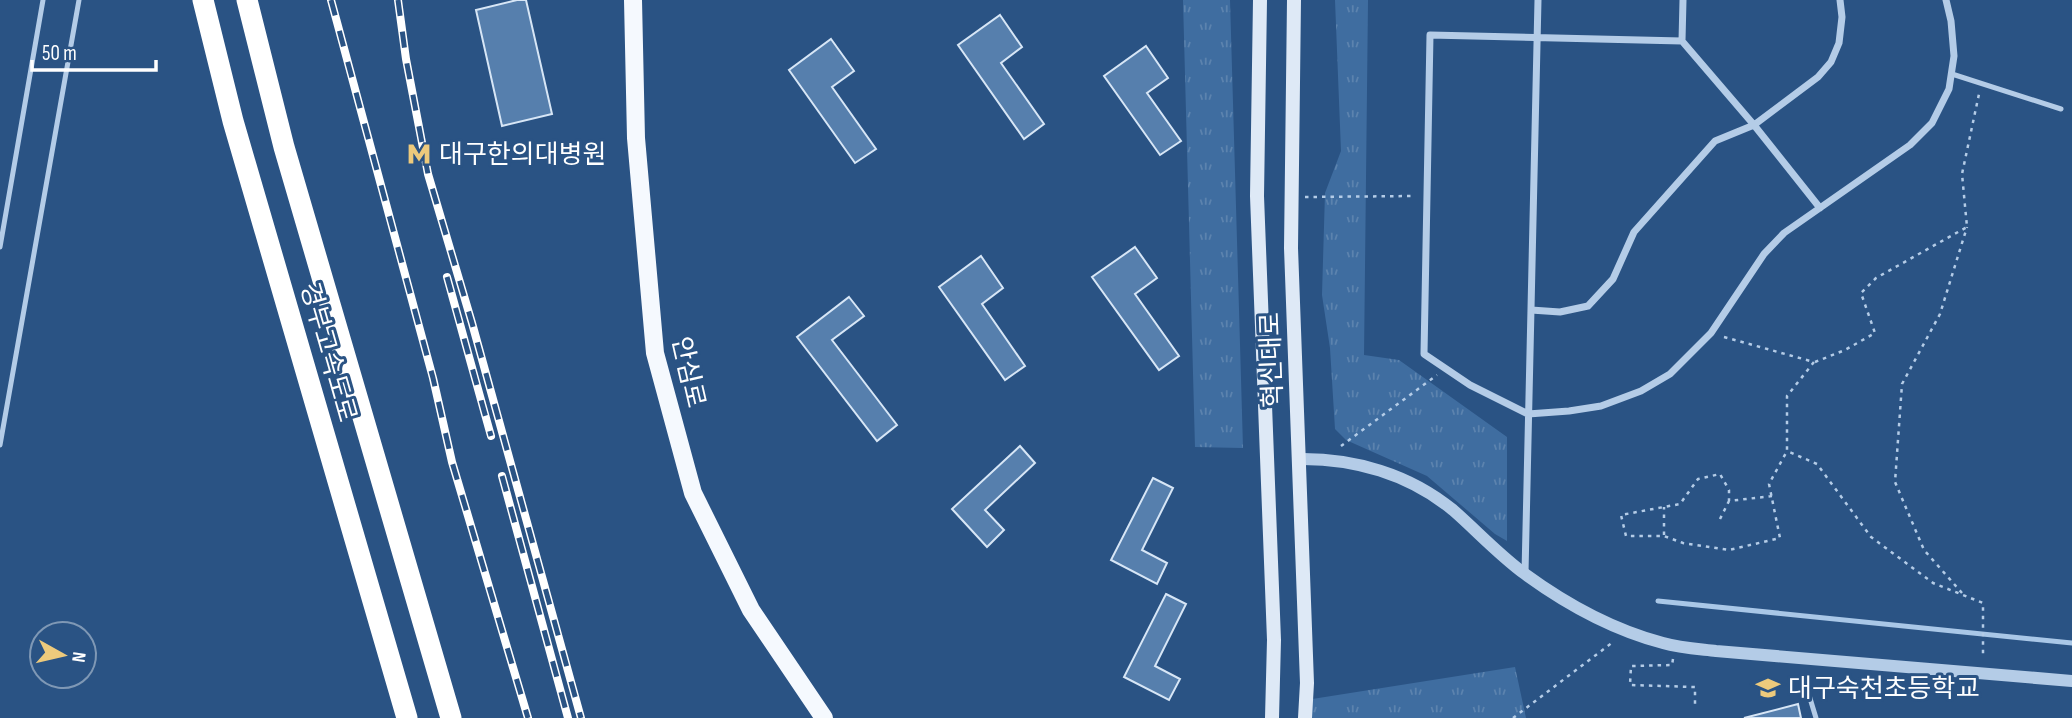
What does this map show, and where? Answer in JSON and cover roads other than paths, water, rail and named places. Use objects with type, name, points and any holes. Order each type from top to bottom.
[{"type":"highway","name":"경부고속도로","points":[[203,0],[233,121],[407,718]]},
{"type":"highway","name":"경부고속도로","points":[[247,0],[284,147],[451,718]]},
{"type":"main road","name":"안심로","points":[[633,0],[636,138],[655,353],[693,493],[751,610],[824,718]]},
{"type":"main road","points":[[1260,0],[1257,196],[1274,639],[1272,718]]},
{"type":"main road","name":"혁신대로","points":[[1294,0],[1291,248],[1307,683],[1305,718]]},
{"type":"street","points":[[1525,574],[1538,0]]},
{"type":"street","points":[[1683,0],[1682,41],[1820,208]]},
{"type":"street","points":[[1531,310],[1560,312],[1588,306],[1613,279],[1633,232],[1716,141],[1754,125],[1818,77],[1831,62],[1839,43],[1842,18],[1840,0]]},
{"type":"street","points":[[1682,41],[1430,35],[1424,355],[1469,385],[1528,414],[1601,406],[1641,391],[1670,374],[1711,333],[1764,254],[1784,233],[1910,145],[1932,123],[1950,89],[1952,74],[1954,56],[1946,0]]},
{"type":"street","points":[[1298,459],[1323,459],[1382,470],[1422,489],[1451,509],[1525,574],[1580,610],[1627,632],[1676,645],[1716,651],[2072,681]]},
{"type":"lane","points":[[0,247],[43,0]]},
{"type":"lane","points":[[0,445],[79,0]]},
{"type":"lane","points":[[1952,74],[2062,109]]},
{"type":"lane","points":[[1809,695],[1816,718]]},
{"type":"waterway","points":[[1658,601],[2072,643]]},
{"type":"railway","points":[[331,0],[433,378],[452,462],[528,718]]},
{"type":"railway","points":[[398,0],[406,59],[428,174],[581,718]]},
{"type":"railway","points":[[447,277],[491,436]]},
{"type":"railway","points":[[502,476],[568,718]]},
{"type":"place","name":"대구한의대병원","points":[[419,154]]},
{"type":"place","name":"대구숙천초등학교","points":[[1768,688]]}]
